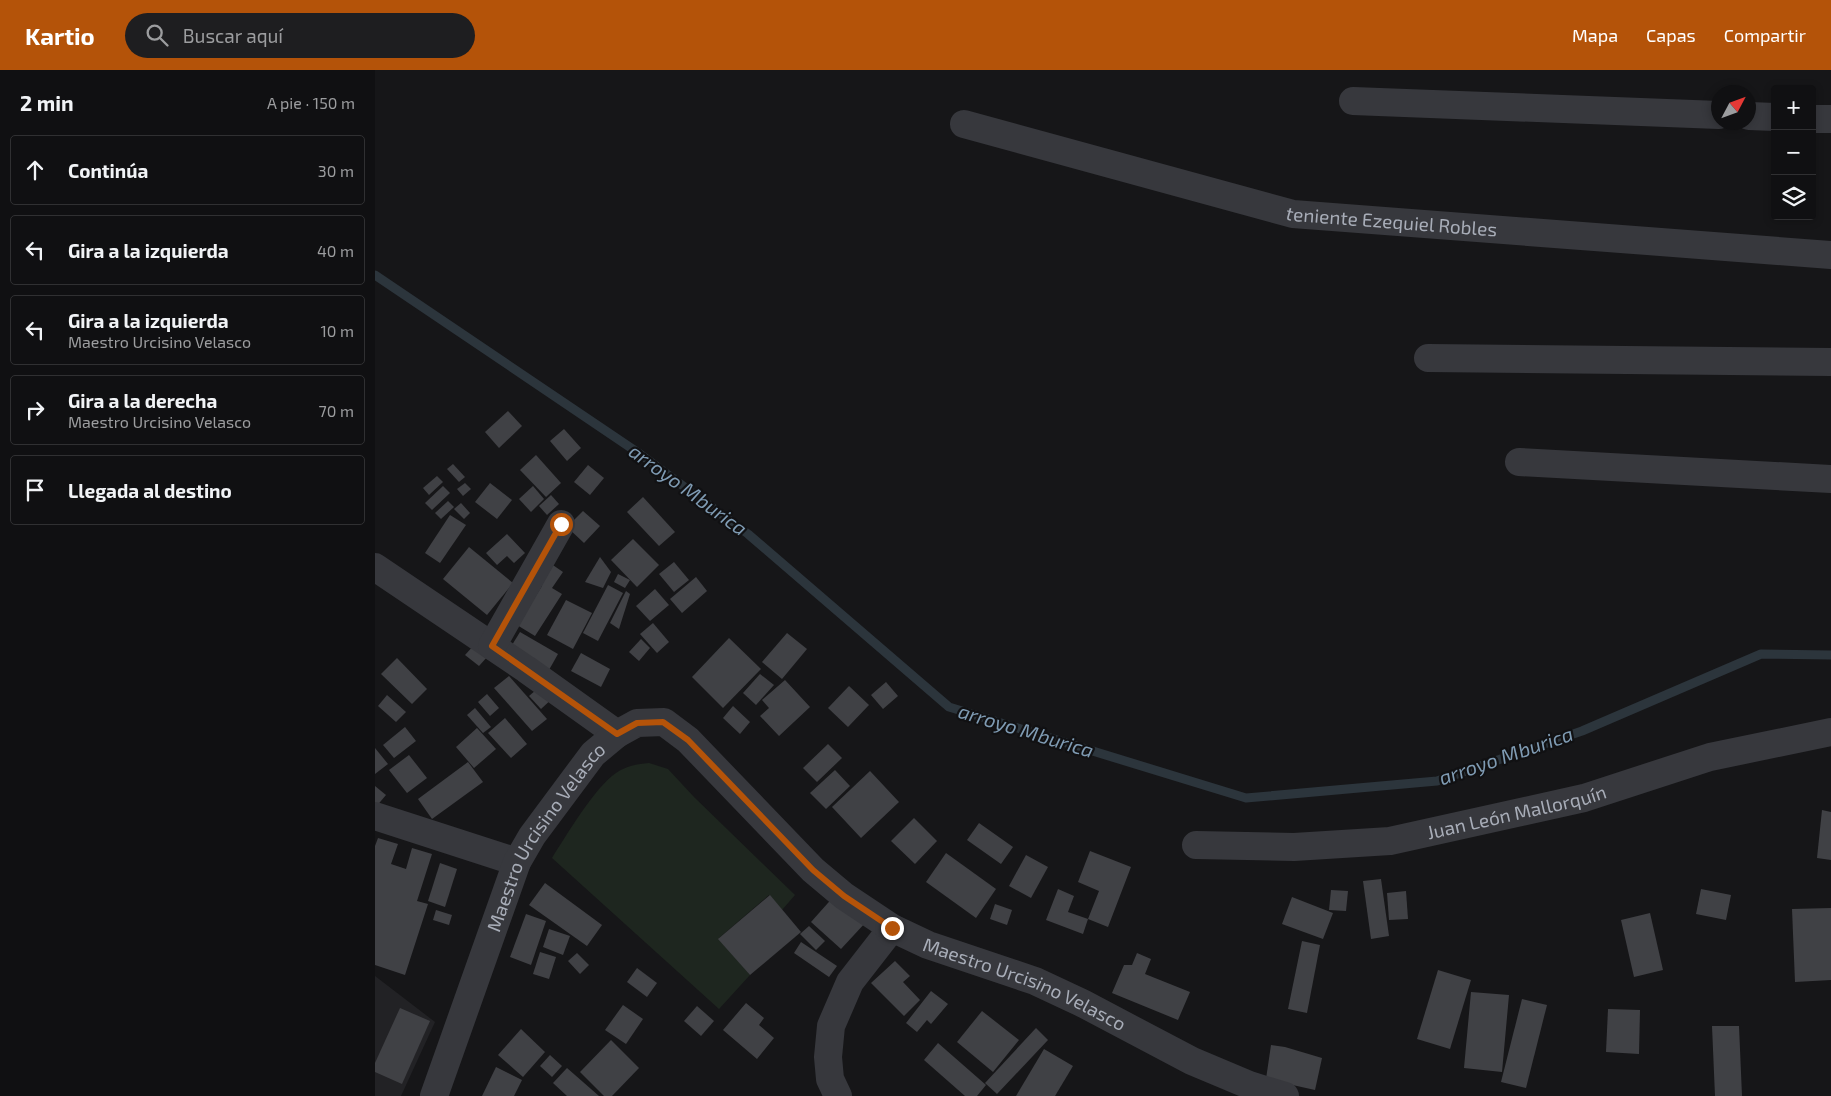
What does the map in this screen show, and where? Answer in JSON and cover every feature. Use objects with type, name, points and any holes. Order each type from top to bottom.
[{"type":"street","points":[[1353,101],[1711,115]]},
{"type":"street","points":[[1756,116],[1771,117]]},
{"type":"street","points":[[1816,119],[1831,119]]},
{"type":"street","name":"teniente Ezequiel Robles","points":[[964,124],[1293,214],[1831,255]]},
{"type":"street","points":[[1428,358],[1831,362]]},
{"type":"street","points":[[1519,462],[1831,479]]},
{"type":"street","points":[[492,646],[561,524]]},
{"type":"street","points":[[375,567],[617,734]]},
{"type":"street","name":"Maestro Urcisino Velasco","points":[[434,1096],[517,862],[532,836],[593,754],[617,734],[637,723],[663,722],[688,740],[813,870],[844,896],[892,928],[928,946],[1035,981],[1082,1003],[1192,1061],[1249,1085],[1285,1096]]},
{"type":"street","name":"Juan León Mallorquín","points":[[1195,845],[1294,847],[1390,841],[1584,798],[1710,757],[1831,732]]},
{"type":"street","points":[[375,816],[517,862]]},
{"type":"street","points":[[831,1090],[828,1057],[831,1026],[850,982],[892,928]]},
{"type":"shaded area","points":[[649,763],[668,769],[694,797],[795,895],[782,910],[769,895],[719,938],[750,975],[719,1009],[552,858],[581,812],[608,780],[624,769]]},
{"type":"shaded area","points":[[375,976],[435,1022],[401,1096],[375,1096]]},
{"type":"building","points":[[508,411],[522,426],[499,448],[485,432]]},
{"type":"building","points":[[564,429],[581,448],[567,461],[550,441]]},
{"type":"building","points":[[536,455],[561,483],[546,497],[520,470]]},
{"type":"building","points":[[453,464],[465,477],[459,482],[447,469]]},
{"type":"building","points":[[588,465],[604,478],[590,495],[574,482]]},
{"type":"building","points":[[437,476],[443,482],[429,495],[423,488]]},
{"type":"building","points":[[465,483],[471,489],[463,496],[457,489]]},
{"type":"building","points":[[490,483],[512,500],[497,519],[475,502]]},
{"type":"building","points":[[443,486],[450,493],[432,510],[425,503]]},
{"type":"building","points":[[533,486],[544,499],[531,512],[519,499]]},
{"type":"building","points":[[551,495],[559,504],[547,515],[539,506]]},
{"type":"building","points":[[643,497],[675,532],[659,546],[627,512]]},
{"type":"building","points":[[448,501],[454,507],[441,519],[435,513]]},
{"type":"building","points":[[461,503],[470,513],[464,519],[454,509]]},
{"type":"building","points":[[583,511],[600,526],[584,543],[567,527]]},
{"type":"building","points":[[450,515],[466,525],[440,563],[425,553]]},
{"type":"building","points":[[507,534],[525,553],[514,563],[507,556],[497,565],[486,553]]},
{"type":"building","points":[[633,539],[659,565],[637,587],[611,560]]},
{"type":"building","points":[[469,547],[513,583],[487,615],[443,579]]},
{"type":"building","points":[[600,557],[611,572],[603,588],[585,582]]},
{"type":"building","points":[[547,561],[563,572],[552,588],[562,594],[535,636],[517,625],[542,586],[535,582]]},
{"type":"building","points":[[674,562],[689,580],[674,592],[659,574]]},
{"type":"building","points":[[618,574],[630,580],[625,588],[614,582]]},
{"type":"building","points":[[696,577],[707,591],[682,613],[670,599]]},
{"type":"building","points":[[608,585],[623,593],[598,641],[583,633]]},
{"type":"building","points":[[655,589],[669,605],[650,621],[636,606]]},
{"type":"building","points":[[626,591],[630,594],[619,629],[610,623]]},
{"type":"building","points":[[566,600],[592,613],[573,649],[547,635]]},
{"type":"building","points":[[653,623],[669,642],[657,653],[640,634]]},
{"type":"building","points":[[520,632],[558,654],[545,677],[507,653]]},
{"type":"building","points":[[787,633],[807,649],[782,679],[762,662]]},
{"type":"building","points":[[729,638],[761,669],[723,708],[692,677]]},
{"type":"building","points":[[641,639],[650,648],[639,661],[629,652]]},
{"type":"building","points":[[475,644],[488,656],[479,666],[465,655]]},
{"type":"building","points":[[581,653],[610,669],[601,687],[571,671]]},
{"type":"building","points":[[397,658],[427,689],[412,704],[381,674]]},
{"type":"building","points":[[760,674],[774,685],[756,705],[743,693]]},
{"type":"building","points":[[509,676],[547,719],[532,731],[494,688]]},
{"type":"building","points":[[785,680],[810,707],[779,736],[760,716],[769,708],[762,700]]},
{"type":"building","points":[[886,682],[898,696],[883,709],[871,695]]},
{"type":"building","points":[[543,684],[554,697],[541,709],[529,696]]},
{"type":"building","points":[[849,686],[869,705],[848,727],[828,708]]},
{"type":"building","points":[[487,694],[499,708],[490,716],[478,702]]},
{"type":"building","points":[[387,695],[406,712],[396,722],[378,706]]},
{"type":"building","points":[[733,706],[750,722],[740,734],[723,718]]},
{"type":"building","points":[[475,708],[491,727],[483,733],[467,715]]},
{"type":"building","points":[[505,718],[527,744],[511,758],[488,733]]},
{"type":"building","points":[[405,727],[416,741],[394,758],[383,745]]},
{"type":"building","points":[[477,728],[496,749],[474,768],[456,747]]},
{"type":"building","points":[[828,744],[842,758],[817,782],[803,768]]},
{"type":"building","points":[[375,748],[388,764],[375,774]]},
{"type":"building","points":[[409,755],[427,778],[407,793],[389,770]]},
{"type":"building","points":[[468,762],[483,782],[432,819],[418,799]]},
{"type":"building","points":[[835,770],[850,786],[826,809],[810,793]]},
{"type":"building","points":[[870,771],[899,802],[861,838],[832,807]]},
{"type":"building","points":[[375,786],[386,795],[375,808]]},
{"type":"building","points":[[1822,810],[1831,812],[1831,860],[1817,858]]},
{"type":"building","points":[[914,818],[937,841],[915,864],[891,841]]},
{"type":"building","points":[[979,823],[1013,847],[1001,864],[967,840]]},
{"type":"building","points":[[378,838],[398,844],[391,864],[406,869],[412,848],[432,854],[417,901],[428,904],[405,975],[375,965],[375,846]]},
{"type":"building","points":[[1090,851],[1131,867],[1108,927],[1088,919],[1099,891],[1078,882]]},
{"type":"building","points":[[946,853],[996,889],[976,918],[926,882]]},
{"type":"building","points":[[1026,855],[1048,867],[1031,898],[1009,886]]},
{"type":"building","points":[[440,863],[457,869],[445,907],[428,901]]},
{"type":"building","points":[[1381,879],[1389,936],[1371,939],[1363,881]]},
{"type":"building","points":[[545,883],[602,925],[587,946],[529,905]]},
{"type":"building","points":[[1058,889],[1074,896],[1068,912],[1088,919],[1083,934],[1046,920]]},
{"type":"building","points":[[1701,889],[1731,895],[1726,920],[1696,914]]},
{"type":"building","points":[[1331,890],[1348,891],[1346,911],[1329,910]]},
{"type":"building","points":[[1406,891],[1408,919],[1389,920],[1387,893]]},
{"type":"building","points":[[836,894],[866,922],[841,949],[811,922]]},
{"type":"building","points":[[770,895],[801,932],[750,975],[718,939]]},
{"type":"building","points":[[1292,897],[1333,913],[1323,939],[1282,924]]},
{"type":"building","points":[[995,904],[1012,910],[1007,925],[990,919]]},
{"type":"building","points":[[1831,908],[1831,980],[1795,982],[1792,909]]},
{"type":"building","points":[[436,910],[452,915],[449,925],[433,920]]},
{"type":"building","points":[[1650,913],[1663,970],[1634,977],[1621,920]]},
{"type":"building","points":[[526,914],[546,921],[531,965],[510,957]]},
{"type":"building","points":[[809,926],[825,941],[816,950],[800,934]]},
{"type":"building","points":[[549,929],[570,936],[563,955],[543,947]]},
{"type":"building","points":[[1302,941],[1320,945],[1307,1013],[1288,1009]]},
{"type":"building","points":[[801,942],[837,966],[829,977],[794,953]]},
{"type":"building","points":[[540,952],[556,957],[549,979],[533,974]]},
{"type":"building","points":[[577,953],[589,965],[580,974],[568,961]]},
{"type":"building","points":[[1137,953],[1151,959],[1145,974],[1190,992],[1178,1020],[1112,993],[1124,965],[1132,965]]},
{"type":"building","points":[[895,961],[910,976],[903,982],[920,1000],[904,1016],[871,983]]},
{"type":"building","points":[[637,968],[657,983],[647,997],[627,982]]},
{"type":"building","points":[[1438,970],[1471,980],[1450,1049],[1417,1039]]},
{"type":"building","points":[[931,991],[948,1004],[931,1024],[927,1020],[917,1032],[906,1023]]},
{"type":"building","points":[[1471,992],[1509,995],[1502,1072],[1464,1068]]},
{"type":"building","points":[[1522,999],[1547,1005],[1526,1088],[1501,1082]]},
{"type":"building","points":[[746,1003],[764,1018],[759,1025],[774,1038],[757,1059],[723,1030]]},
{"type":"building","points":[[623,1005],[643,1019],[626,1044],[605,1030]]},
{"type":"building","points":[[697,1006],[714,1021],[701,1036],[684,1021]]},
{"type":"building","points":[[400,1008],[430,1021],[402,1084],[375,1072],[375,1063]]},
{"type":"building","points":[[1608,1009],[1640,1010],[1639,1054],[1606,1052]]},
{"type":"building","points":[[982,1011],[1019,1040],[993,1072],[957,1042]]},
{"type":"building","points":[[1712,1026],[1739,1026],[1742,1096],[1715,1096]]},
{"type":"building","points":[[1036,1028],[1048,1040],[997,1094],[985,1083]]},
{"type":"building","points":[[521,1029],[545,1052],[523,1077],[498,1055]]},
{"type":"building","points":[[611,1040],[639,1068],[612,1096],[604,1096],[580,1072]]},
{"type":"building","points":[[938,1043],[986,1085],[977,1096],[965,1096],[924,1060]]},
{"type":"building","points":[[1271,1045],[1285,1047],[1322,1058],[1315,1090],[1266,1079]]},
{"type":"building","points":[[1044,1049],[1073,1066],[1055,1096],[1016,1096]]},
{"type":"building","points":[[550,1055],[562,1066],[552,1077],[540,1066]]},
{"type":"building","points":[[496,1067],[522,1080],[514,1096],[482,1096]]},
{"type":"building","points":[[567,1068],[599,1096],[567,1096],[553,1083]]},
{"type":"waterway","name":"arroyo Mburica","points":[[375,275],[640,454],[748,534],[949,707],[1246,798],[1437,781],[1582,731],[1761,654],[1831,655]]},
{"type":"route","points":[[561,524],[492,646],[617,734],[637,723],[663,722],[688,740],[813,870],[844,896],[892,928]]}]
